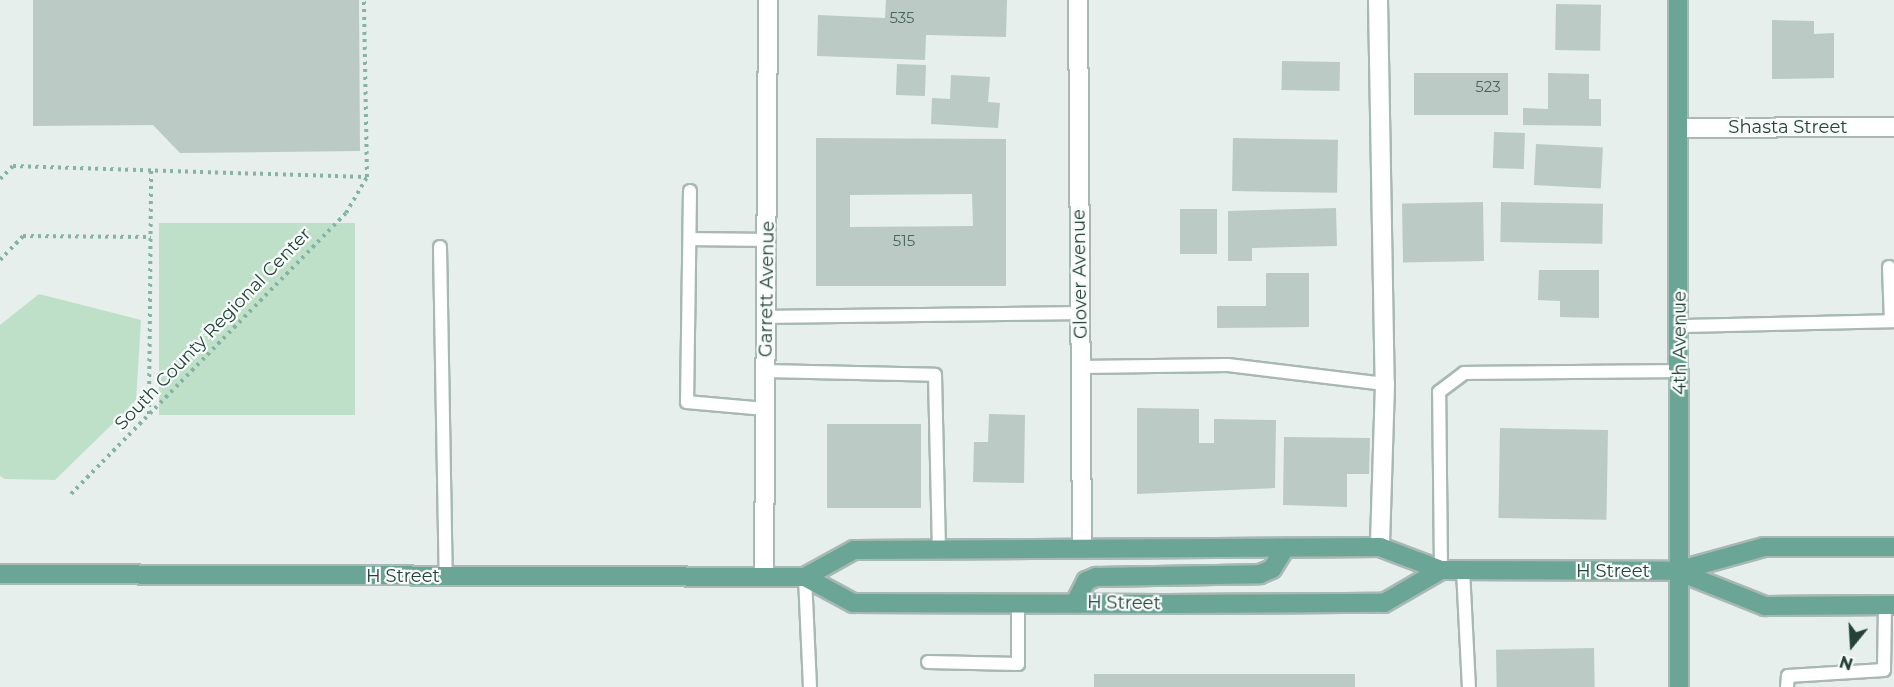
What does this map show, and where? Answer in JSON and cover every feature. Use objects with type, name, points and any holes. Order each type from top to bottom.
[{"type":"main road","name":"4th Avenue","points":[[1678,0],[1682,128],[1677,571],[1679,687]]},
{"type":"main road","name":"H Street","points":[[805,577],[854,550],[939,547],[1380,547],[1441,570],[1677,571],[1764,547],[1894,547]]},
{"type":"main road","points":[[1075,603],[1080,589],[1096,576],[1260,574],[1272,569],[1285,548]]},
{"type":"main road","name":"H Street","points":[[0,574],[805,577],[853,603],[1384,603],[1441,570]]},
{"type":"main road","name":"H Street","points":[[1677,571],[1765,606],[1889,605]]},
{"type":"street","name":"Garrett Avenue","points":[[764,577],[768,0]]},
{"type":"street","name":"Glover Avenue","points":[[1078,0],[1082,548]]},
{"type":"street","points":[[1378,0],[1384,384],[1380,547]]},
{"type":"street","name":"Shasta Street","points":[[1682,128],[1894,127]]},
{"type":"lane","points":[[690,191],[691,239],[686,286],[687,402],[765,409]]},
{"type":"lane","points":[[691,239],[768,240]]},
{"type":"lane","points":[[440,247],[446,576]]},
{"type":"lane","points":[[1680,326],[1892,321],[1889,267]]},
{"type":"lane","points":[[765,317],[1080,313]]},
{"type":"lane","points":[[1081,367],[1228,365],[1384,384]]},
{"type":"lane","points":[[765,371],[935,375],[939,547]]},
{"type":"lane","points":[[1441,570],[1439,392],[1464,373],[1680,371]]},
{"type":"lane","points":[[1463,570],[1469,687]]},
{"type":"lane","points":[[805,577],[810,687]]},
{"type":"lane","points":[[928,662],[1018,664],[1018,602]]},
{"type":"lane","points":[[1787,687],[1788,676],[1884,670],[1889,605]]},
{"type":"path","points":[[0,179],[12,166],[367,177],[364,0]]},
{"type":"path","points":[[148,415],[152,169]]},
{"type":"path","name":"South County Regional Center","points":[[71,494],[346,213],[367,177]]},
{"type":"path","points":[[0,260],[23,236],[151,237]]},
{"type":"green space","points":[[159,223],[355,223],[355,415],[159,415]]},
{"type":"green space","points":[[39,294],[141,320],[136,401],[55,480],[5,479],[0,476],[0,325]]},
{"type":"building","points":[[33,0],[359,0],[360,151],[180,153],[153,125],[33,126]]},
{"type":"building","points":[[886,0],[1007,0],[1006,37],[926,35],[925,60],[817,56],[818,15],[885,18]]},
{"type":"building","points":[[1556,4],[1601,5],[1600,51],[1555,50]]},
{"type":"building","points":[[1772,20],[1814,21],[1814,34],[1834,33],[1834,78],[1772,79]]},
{"type":"building","points":[[1282,61],[1340,62],[1339,91],[1281,90]]},
{"type":"building","points":[[897,64],[926,65],[925,96],[896,95]]},
{"type":"building","points":[[1414,73],[1508,73],[1508,115],[1414,115]]},
{"type":"building","points":[[1548,73],[1589,74],[1589,99],[1601,99],[1601,126],[1523,125],[1523,108],[1548,109]]},
{"type":"building","points":[[951,75],[990,77],[988,102],[1000,103],[998,128],[931,124],[932,98],[950,99]]},
{"type":"building","points":[[1494,132],[1525,133],[1524,169],[1493,168]]},
{"type":"building","points":[[816,138],[1006,139],[1006,286],[816,286]],"holes":[[[972,194],[973,226],[850,227],[850,195]]]},
{"type":"building","points":[[1233,138],[1338,140],[1337,193],[1232,191]]},
{"type":"building","points":[[1536,144],[1603,148],[1601,188],[1534,185]]},
{"type":"building","points":[[1483,202],[1484,261],[1403,262],[1402,203]]},
{"type":"building","points":[[1501,202],[1603,204],[1602,244],[1500,242]]},
{"type":"building","points":[[1336,208],[1337,246],[1252,248],[1252,261],[1228,261],[1228,211]]},
{"type":"building","points":[[1180,209],[1217,209],[1217,254],[1180,254]]},
{"type":"building","points":[[1539,270],[1599,270],[1599,318],[1560,317],[1560,301],[1538,300]]},
{"type":"building","points":[[1266,273],[1309,273],[1309,327],[1217,328],[1217,306],[1266,306]]},
{"type":"building","points":[[1137,408],[1199,409],[1199,443],[1214,443],[1214,419],[1276,420],[1275,488],[1137,494]]},
{"type":"building","points":[[989,414],[1025,415],[1024,483],[973,482],[974,442],[988,442]]},
{"type":"building","points":[[827,424],[921,424],[921,508],[827,508]]},
{"type":"building","points":[[1500,428],[1608,430],[1606,520],[1498,518]]},
{"type":"building","points":[[1284,437],[1370,438],[1369,474],[1347,474],[1347,507],[1283,505]]},
{"type":"building","points":[[1594,648],[1595,687],[1497,687],[1496,650]]},
{"type":"building","points":[[1094,674],[1355,674],[1355,687],[1094,687]]}]
